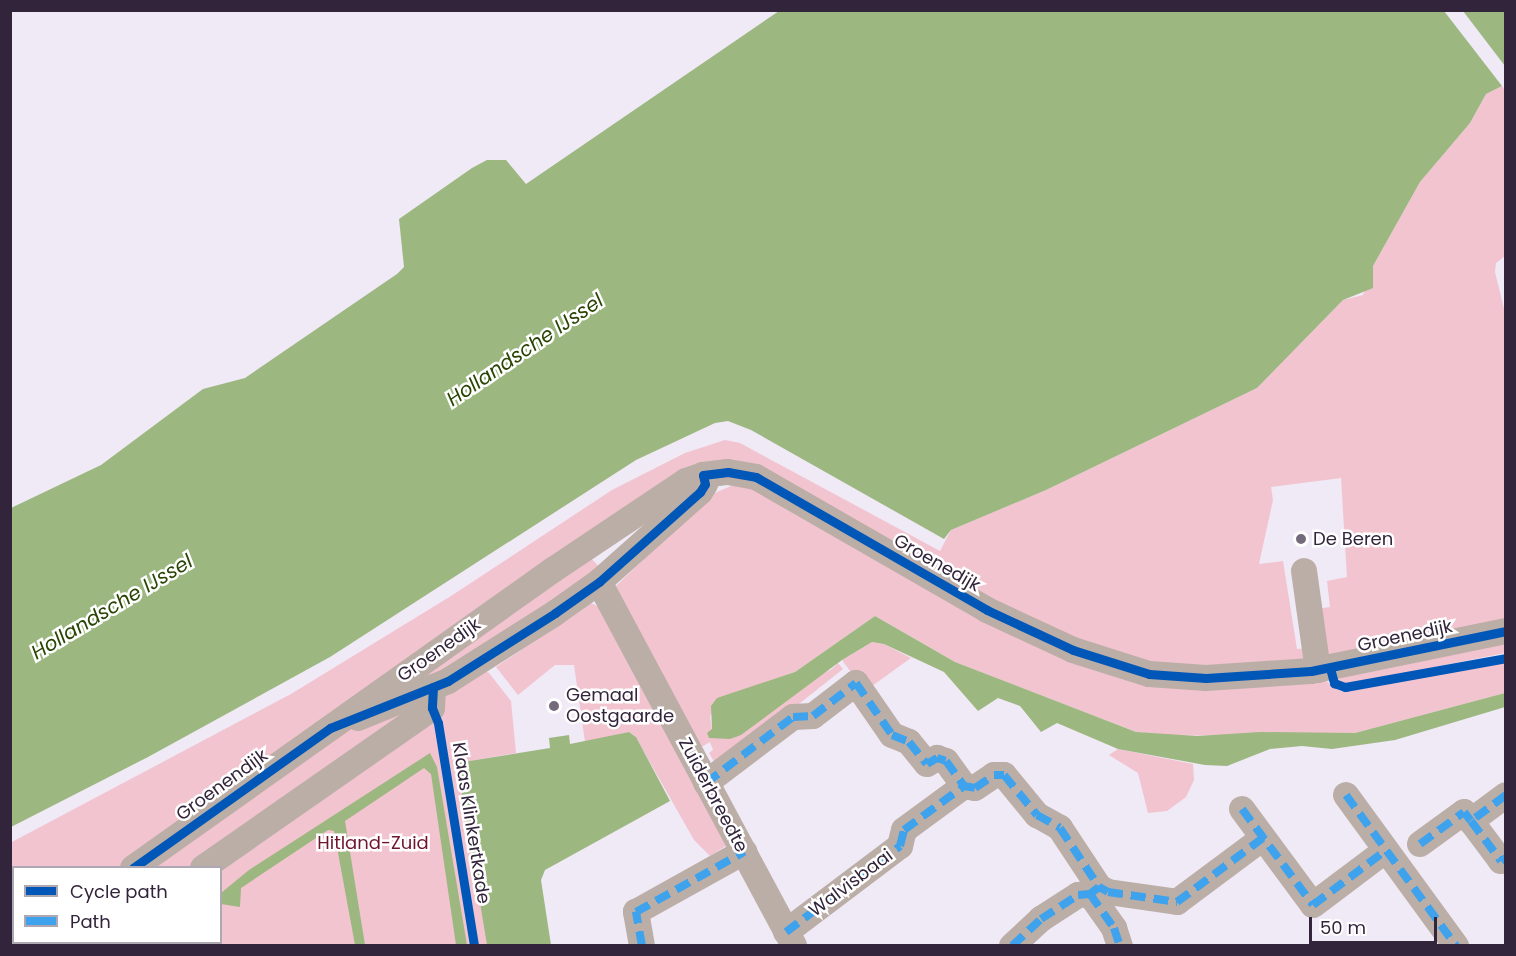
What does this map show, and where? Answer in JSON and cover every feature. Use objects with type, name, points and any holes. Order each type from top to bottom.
[{"type":"street","name":"Groenedijk","points":[[330,728],[553,570],[686,481],[703,475],[728,472],[756,477],[963,598],[1073,650],[1119,668],[1149,674],[1206,678],[1318,670],[1506,631]]},
{"type":"street","name":"Groenedijk","points":[[330,728],[433,687],[475,666],[599,582],[700,492],[705,484],[703,475]]},
{"type":"street","points":[[1304,571],[1318,670]]},
{"type":"street","name":"Zuiderbreedte","points":[[599,582],[790,939]]},
{"type":"street","points":[[706,783],[793,717],[813,716],[856,683],[892,735],[909,742],[927,764],[937,758],[946,761],[964,786]]},
{"type":"street","name":"Groenedijk","points":[[204,866],[432,708],[433,687]]},
{"type":"street","name":"Groenendijk","points":[[134,866],[330,728]]},
{"type":"street","name":"Walvisbaai","points":[[790,939],[900,846],[904,830],[964,786],[975,788],[994,775],[1004,775],[1037,815],[1060,828],[1095,890]]},
{"type":"street","points":[[1346,795],[1456,945]]},
{"type":"street","points":[[1470,821],[1506,795]]},
{"type":"street","points":[[1242,809],[1313,905],[1385,851]]},
{"type":"street","points":[[1420,844],[1464,812],[1501,861],[1506,858]]},
{"type":"street","points":[[1012,945],[1069,901],[1095,890],[1177,902],[1263,838]]},
{"type":"street","points":[[642,945],[636,912],[744,852]]},
{"type":"street","points":[[1095,890],[1120,945]]},
{"type":"green space","points":[[1502,86],[1505,90],[1505,256],[1496,263],[1495,272],[1506,317],[1505,624],[1338,661],[1327,653],[1317,609],[1330,607],[1327,581],[1347,577],[1341,478],[1271,487],[1273,500],[1259,564],[1283,561],[1297,649],[1310,648],[1303,665],[1172,671],[1033,625],[793,489],[713,471],[123,866],[12,866],[11,943],[10,843],[291,694],[451,596],[612,490],[685,453],[725,440],[740,443],[940,551],[951,530],[1046,490],[1257,388],[1343,300],[1363,295],[1373,266],[1420,182],[1470,123],[1486,94]]},
{"type":"green space","points":[[754,484],[1081,660],[1323,677],[1332,687],[1344,692],[1505,661],[1505,693],[1355,733],[1165,736],[1136,732],[955,662],[875,616],[795,672],[717,699],[710,717],[712,730],[707,733],[832,669],[838,663],[843,669],[718,768],[709,753],[713,750],[710,742],[698,749],[613,589],[710,495],[731,486]]},
{"type":"green space","name":"Hitland-Zuid","points":[[587,554],[603,571],[481,669],[489,673],[511,701],[516,753],[464,762],[499,945],[31,946],[222,944],[222,866],[144,866]]},
{"type":"green space","points":[[591,603],[603,609],[729,844],[710,856],[694,840],[635,736],[629,732],[585,742],[574,665],[555,665],[518,695],[496,667]]},
{"type":"green space","points":[[1505,638],[1505,653],[1355,683],[1342,683],[1336,677]]},
{"type":"green space","points":[[872,642],[884,644],[911,658],[865,691],[842,660]]},
{"type":"green space","points":[[1118,749],[1193,764],[1194,780],[1186,797],[1167,811],[1148,813],[1138,773],[1109,755]]},
{"type":"water","name":"Hollandsche IJssel","points":[[779,11],[1444,11],[1502,86],[1486,94],[1470,123],[1420,182],[1373,266],[1373,288],[1343,300],[1257,388],[1046,490],[951,530],[944,539],[751,430],[728,421],[715,423],[636,460],[330,657],[148,757],[11,827],[11,508],[101,465],[203,389],[245,378],[397,274],[404,267],[399,219],[472,168],[487,160],[506,160],[526,184]]},
{"type":"water","points":[[1463,11],[1505,11],[1505,66]]},
{"type":"water","points":[[875,616],[955,662],[1136,732],[1197,736],[1260,732],[1355,733],[1505,693],[1505,707],[1395,740],[1332,749],[1302,746],[1270,749],[1227,766],[1205,765],[1118,749],[1057,723],[1041,732],[1020,706],[998,698],[978,711],[944,672],[884,644],[872,642],[842,660],[741,735],[730,739],[709,738],[707,733],[712,729],[711,706],[717,698],[795,672]]},
{"type":"water","points":[[629,732],[636,737],[670,801],[545,870],[541,880],[551,945],[487,945],[457,763],[550,748],[549,738],[569,735],[570,744]]},
{"type":"water","points":[[430,753],[437,767],[467,945],[456,945],[431,774],[424,768],[345,821],[365,945],[355,945],[334,831],[328,830],[241,888],[240,907],[222,904],[222,892],[249,870]]},
{"type":"marked path","points":[[706,783],[793,717],[813,716],[856,683],[892,735],[909,742],[927,764],[937,758],[946,761],[964,786]]},
{"type":"marked path","points":[[964,786],[975,788],[994,775],[1004,775],[1037,815],[1060,828],[1099,887],[1108,892],[1177,902],[1263,838]]},
{"type":"marked path","points":[[786,932],[900,846],[904,830],[964,786]]},
{"type":"marked path","points":[[1346,795],[1456,946]]},
{"type":"marked path","points":[[1506,795],[1471,821],[1501,861],[1506,858]]},
{"type":"marked path","points":[[1242,809],[1313,905],[1385,851]]},
{"type":"marked path","points":[[1420,844],[1464,812],[1471,821]]},
{"type":"marked path","points":[[642,946],[636,912],[744,852]]},
{"type":"marked path","points":[[1012,946],[1041,919],[1078,895],[1090,894],[1099,887]]},
{"type":"marked path","points":[[1090,894],[1114,928],[1120,946]]},
{"type":"cycle path","points":[[136,866],[330,728],[448,681],[555,613],[599,582],[700,492],[705,484],[703,475],[728,472],[756,477],[987,610],[1073,650],[1149,674],[1206,678],[1311,671],[1506,631]]},
{"type":"cycle path","points":[[1330,668],[1334,683],[1345,687],[1506,658]]},
{"type":"cycle path","name":"Klaas Klinkertkade","points":[[433,687],[432,708],[438,723],[474,946]]},
{"type":"place","name":"De Beren","points":[[1301,539]]},
{"type":"place","name":"Gemaal Oostgaarde","points":[[554,706]]}]
